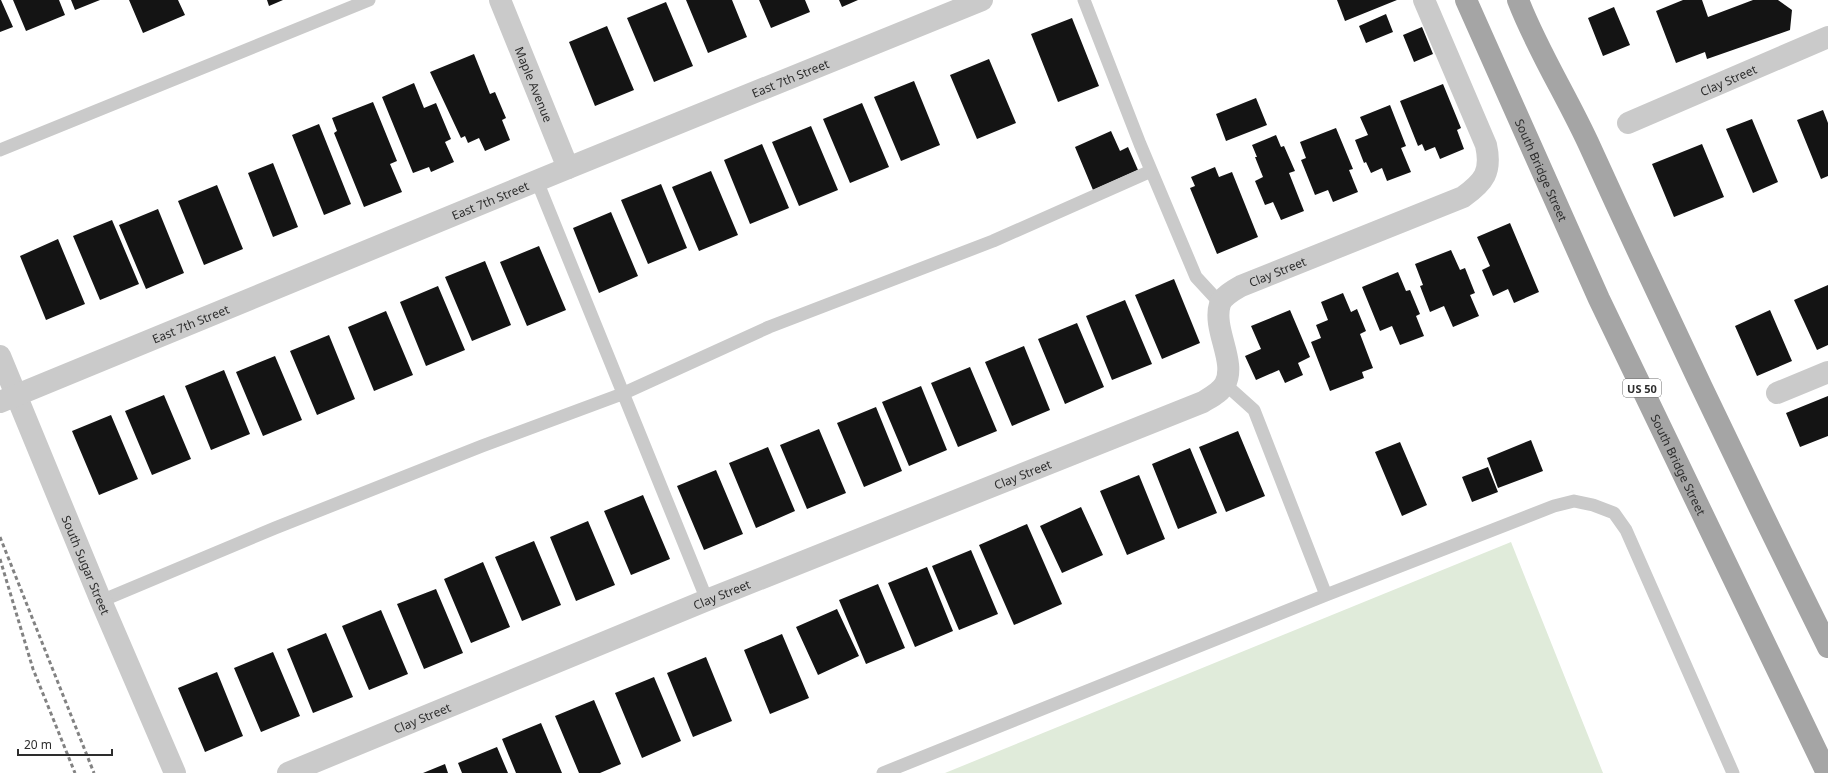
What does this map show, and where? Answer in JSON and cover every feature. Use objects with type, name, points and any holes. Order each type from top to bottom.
[{"type":"main road","name":"South Bridge Street","points":[[1466,0],[1600,298],[1827,773]]},
{"type":"main road","points":[[1518,0],[1530,32],[1588,142],[1654,288],[1828,647]]},
{"type":"street","name":"Maple Avenue","points":[[500,0],[568,168]]},
{"type":"street","name":"East 7th Street","points":[[8,399],[568,168],[982,0]]},
{"type":"street","name":"Clay Street","points":[[1220,303],[1229,293],[1241,286],[1463,197],[1477,187],[1486,175],[1490,160],[1486,145],[1424,0]]},
{"type":"street","name":"Clay Street","points":[[1628,123],[1828,37]]},
{"type":"street","points":[[1220,303],[1220,327],[1228,371],[1225,384]]},
{"type":"street","name":"South Sugar Street","points":[[0,356],[8,399],[101,602],[175,773]]},
{"type":"street","points":[[1777,393],[1828,372]]},
{"type":"street","name":"Clay Street","points":[[288,773],[707,600],[1203,402],[1216,394],[1225,384]]},
{"type":"lane","points":[[0,150],[369,0]]},
{"type":"lane","points":[[1084,0],[1151,172],[1196,277],[1220,303]]},
{"type":"lane","points":[[101,602],[290,522],[482,446],[622,394],[769,327],[993,241],[1151,172]]},
{"type":"lane","points":[[537,181],[622,394],[707,600]]},
{"type":"lane","points":[[1225,384],[1254,410],[1326,595]]},
{"type":"lane","points":[[883,773],[1326,595],[1554,506],[1574,501],[1593,505],[1614,513],[1626,530],[1733,773]]},
{"type":"green space","points":[[1511,542],[1603,773],[945,773]]},
{"type":"building","points":[[0,0],[13,27],[0,32]]},
{"type":"building","points":[[13,0],[59,0],[65,15],[26,31]]},
{"type":"building","points":[[71,0],[100,0],[75,10]]},
{"type":"building","points":[[129,0],[178,0],[185,15],[143,33]]},
{"type":"building","points":[[267,0],[283,0],[269,6]]},
{"type":"building","points":[[686,0],[732,0],[747,37],[708,53]]},
{"type":"building","points":[[759,0],[805,0],[810,12],[771,28]]},
{"type":"building","points":[[839,0],[858,0],[842,7]]},
{"type":"building","points":[[1337,0],[1397,0],[1345,21]]},
{"type":"building","points":[[1683,0],[1702,0],[1708,17],[1753,0],[1778,0],[1792,10],[1790,30],[1707,59],[1705,52],[1676,63],[1656,11]]},
{"type":"building","points":[[666,2],[693,66],[654,82],[627,18]]},
{"type":"building","points":[[1614,7],[1630,45],[1603,56],[1588,18]]},
{"type":"building","points":[[1386,14],[1393,32],[1366,43],[1359,26]]},
{"type":"building","points":[[1072,18],[1099,86],[1058,102],[1031,34]]},
{"type":"building","points":[[607,26],[634,90],[595,106],[569,42]]},
{"type":"building","points":[[1422,27],[1433,54],[1414,62],[1403,35]]},
{"type":"building","points":[[474,54],[490,94],[495,92],[506,118],[502,120],[510,140],[485,151],[479,138],[468,143],[465,136],[461,138],[430,72]]},
{"type":"building","points":[[989,59],[1016,123],[977,139],[950,75]]},
{"type":"building","points":[[914,81],[940,145],[901,161],[874,97]]},
{"type":"building","points":[[414,83],[424,108],[436,103],[451,139],[445,142],[454,162],[431,172],[429,167],[413,173],[382,97]]},
{"type":"building","points":[[1443,84],[1461,128],[1457,130],[1464,149],[1440,159],[1435,147],[1425,151],[1422,144],[1418,146],[1400,101]]},
{"type":"building","points":[[1256,98],[1267,125],[1226,141],[1216,114]]},
{"type":"building","points":[[373,102],[397,161],[390,164],[402,192],[364,207],[334,133],[337,131],[332,118]]},
{"type":"building","points":[[862,103],[889,167],[850,183],[823,119]]},
{"type":"building","points":[[1390,105],[1406,146],[1401,148],[1411,172],[1387,181],[1382,168],[1371,173],[1366,162],[1364,163],[1355,140],[1368,135],[1360,117]]},
{"type":"building","points":[[1823,110],[1828,123],[1828,176],[1821,179],[1797,120]]},
{"type":"building","points":[[1752,119],[1778,182],[1753,193],[1726,129]]},
{"type":"building","points":[[319,124],[351,204],[324,215],[292,135]]},
{"type":"building","points":[[811,126],[838,190],[799,206],[772,142]]},
{"type":"building","points":[[1336,128],[1353,169],[1349,170],[1358,192],[1333,202],[1328,190],[1315,195],[1301,160],[1306,158],[1300,142]]},
{"type":"building","points":[[1111,131],[1120,151],[1128,147],[1138,170],[1093,190],[1075,147]]},
{"type":"building","points":[[1276,135],[1281,147],[1284,146],[1295,171],[1289,173],[1304,211],[1281,220],[1273,202],[1265,205],[1255,181],[1263,177],[1252,145]]},
{"type":"building","points":[[762,144],[789,208],[750,224],[724,160]]},
{"type":"building","points":[[1702,144],[1724,197],[1674,217],[1652,164]]},
{"type":"building","points":[[273,163],[298,227],[273,237],[248,173]]},
{"type":"building","points":[[1215,167],[1219,177],[1232,172],[1258,237],[1217,254],[1190,188],[1195,186],[1191,177]]},
{"type":"building","points":[[711,171],[738,235],[699,251],[672,187]]},
{"type":"building","points":[[661,184],[687,248],[648,264],[621,200]]},
{"type":"building","points":[[217,185],[243,249],[204,265],[178,201]]},
{"type":"building","points":[[158,209],[184,273],[146,289],[119,225]]},
{"type":"building","points":[[611,212],[638,276],[599,293],[573,228]]},
{"type":"building","points":[[112,220],[139,284],[100,300],[73,236]]},
{"type":"building","points":[[1510,223],[1539,292],[1514,303],[1508,289],[1493,296],[1482,270],[1490,266],[1477,237]]},
{"type":"building","points":[[58,239],[85,304],[46,320],[20,256]]},
{"type":"building","points":[[539,246],[566,310],[527,326],[500,262]]},
{"type":"building","points":[[1451,250],[1460,270],[1465,268],[1475,293],[1470,295],[1479,316],[1453,327],[1444,306],[1430,312],[1420,286],[1423,285],[1415,264]]},
{"type":"building","points":[[485,261],[511,325],[472,341],[445,277]]},
{"type":"building","points":[[1398,272],[1406,291],[1410,290],[1420,314],[1416,316],[1424,336],[1400,345],[1392,326],[1380,331],[1362,287]]},
{"type":"building","points":[[1174,279],[1200,343],[1162,359],[1135,295]]},
{"type":"building","points":[[1828,285],[1828,345],[1817,350],[1794,300]]},
{"type":"building","points":[[438,286],[465,350],[426,366],[400,302]]},
{"type":"building","points":[[1343,293],[1351,312],[1357,309],[1366,331],[1360,334],[1373,368],[1362,372],[1364,378],[1330,391],[1311,342],[1321,338],[1316,325],[1328,320],[1321,302]]},
{"type":"building","points":[[1125,300],[1152,364],[1112,380],[1086,316]]},
{"type":"building","points":[[1290,310],[1310,357],[1298,363],[1303,375],[1285,383],[1279,370],[1256,380],[1245,356],[1261,349],[1251,326]]},
{"type":"building","points":[[1770,310],[1792,361],[1757,376],[1735,326]]},
{"type":"building","points":[[386,311],[413,375],[374,391],[348,327]]},
{"type":"building","points":[[1077,323],[1104,387],[1065,404],[1038,339]]},
{"type":"building","points":[[329,335],[355,399],[317,415],[290,351]]},
{"type":"building","points":[[1024,346],[1050,410],[1012,426],[985,362]]},
{"type":"building","points":[[275,356],[302,420],[263,436],[236,372]]},
{"type":"building","points":[[970,367],[997,431],[958,447],[931,383]]},
{"type":"building","points":[[224,370],[250,434],[211,450],[185,386]]},
{"type":"building","points":[[921,386],[947,450],[909,466],[882,402]]},
{"type":"building","points":[[164,395],[191,459],[152,475],[125,411]]},
{"type":"building","points":[[1828,396],[1828,436],[1800,447],[1786,413]]},
{"type":"building","points":[[876,407],[902,471],[864,487],[837,423]]},
{"type":"building","points":[[111,415],[138,479],[99,495],[72,431]]},
{"type":"building","points":[[819,429],[846,493],[807,509],[780,445]]},
{"type":"building","points":[[1238,431],[1265,496],[1226,512],[1199,447]]},
{"type":"building","points":[[1531,440],[1543,471],[1498,488],[1487,458]]},
{"type":"building","points":[[1400,442],[1427,505],[1402,516],[1375,452]]},
{"type":"building","points":[[768,447],[795,511],[756,528],[729,463]]},
{"type":"building","points":[[1190,448],[1217,513],[1178,529],[1152,464]]},
{"type":"building","points":[[1488,467],[1498,492],[1472,502],[1462,477]]},
{"type":"building","points":[[716,470],[743,534],[704,550],[677,486]]},
{"type":"building","points":[[1139,475],[1165,539],[1127,555],[1100,491]]},
{"type":"building","points":[[643,495],[670,559],[631,575],[604,511]]},
{"type":"building","points":[[1081,507],[1103,555],[1062,573],[1040,526]]},
{"type":"building","points":[[588,521],[615,585],[576,601],[550,537]]},
{"type":"building","points":[[1027,524],[1062,604],[1014,625],[979,545]]},
{"type":"building","points":[[534,541],[561,605],[522,621],[495,557]]},
{"type":"building","points":[[971,550],[998,614],[959,630],[932,566]]},
{"type":"building","points":[[483,562],[510,627],[471,643],[444,579]]},
{"type":"building","points":[[927,567],[953,631],[915,647],[888,583]]},
{"type":"building","points":[[878,584],[905,648],[866,664],[839,600]]},
{"type":"building","points":[[436,589],[463,653],[424,669],[397,604]]},
{"type":"building","points":[[837,609],[859,656],[818,675],[796,627]]},
{"type":"building","points":[[381,610],[408,674],[369,690],[342,626]]},
{"type":"building","points":[[326,633],[353,697],[313,713],[287,649]]},
{"type":"building","points":[[782,634],[809,698],[770,714],[744,650]]},
{"type":"building","points":[[273,652],[300,716],[261,732],[234,668]]},
{"type":"building","points":[[706,657],[732,721],[693,737],[667,673]]},
{"type":"building","points":[[217,672],[243,736],[205,752],[178,688]]},
{"type":"building","points":[[654,677],[681,741],[642,758],[615,693]]},
{"type":"building","points":[[594,700],[621,764],[600,773],[579,773],[555,716]]},
{"type":"building","points":[[541,723],[562,773],[516,773],[502,739]]},
{"type":"building","points":[[497,747],[508,773],[462,773],[458,763]]},
{"type":"building","points":[[445,764],[448,773],[423,773]]},
{"type":"railway","points":[[0,537],[94,773]]},
{"type":"railway","points":[[0,559],[33,669],[75,773]]}]
